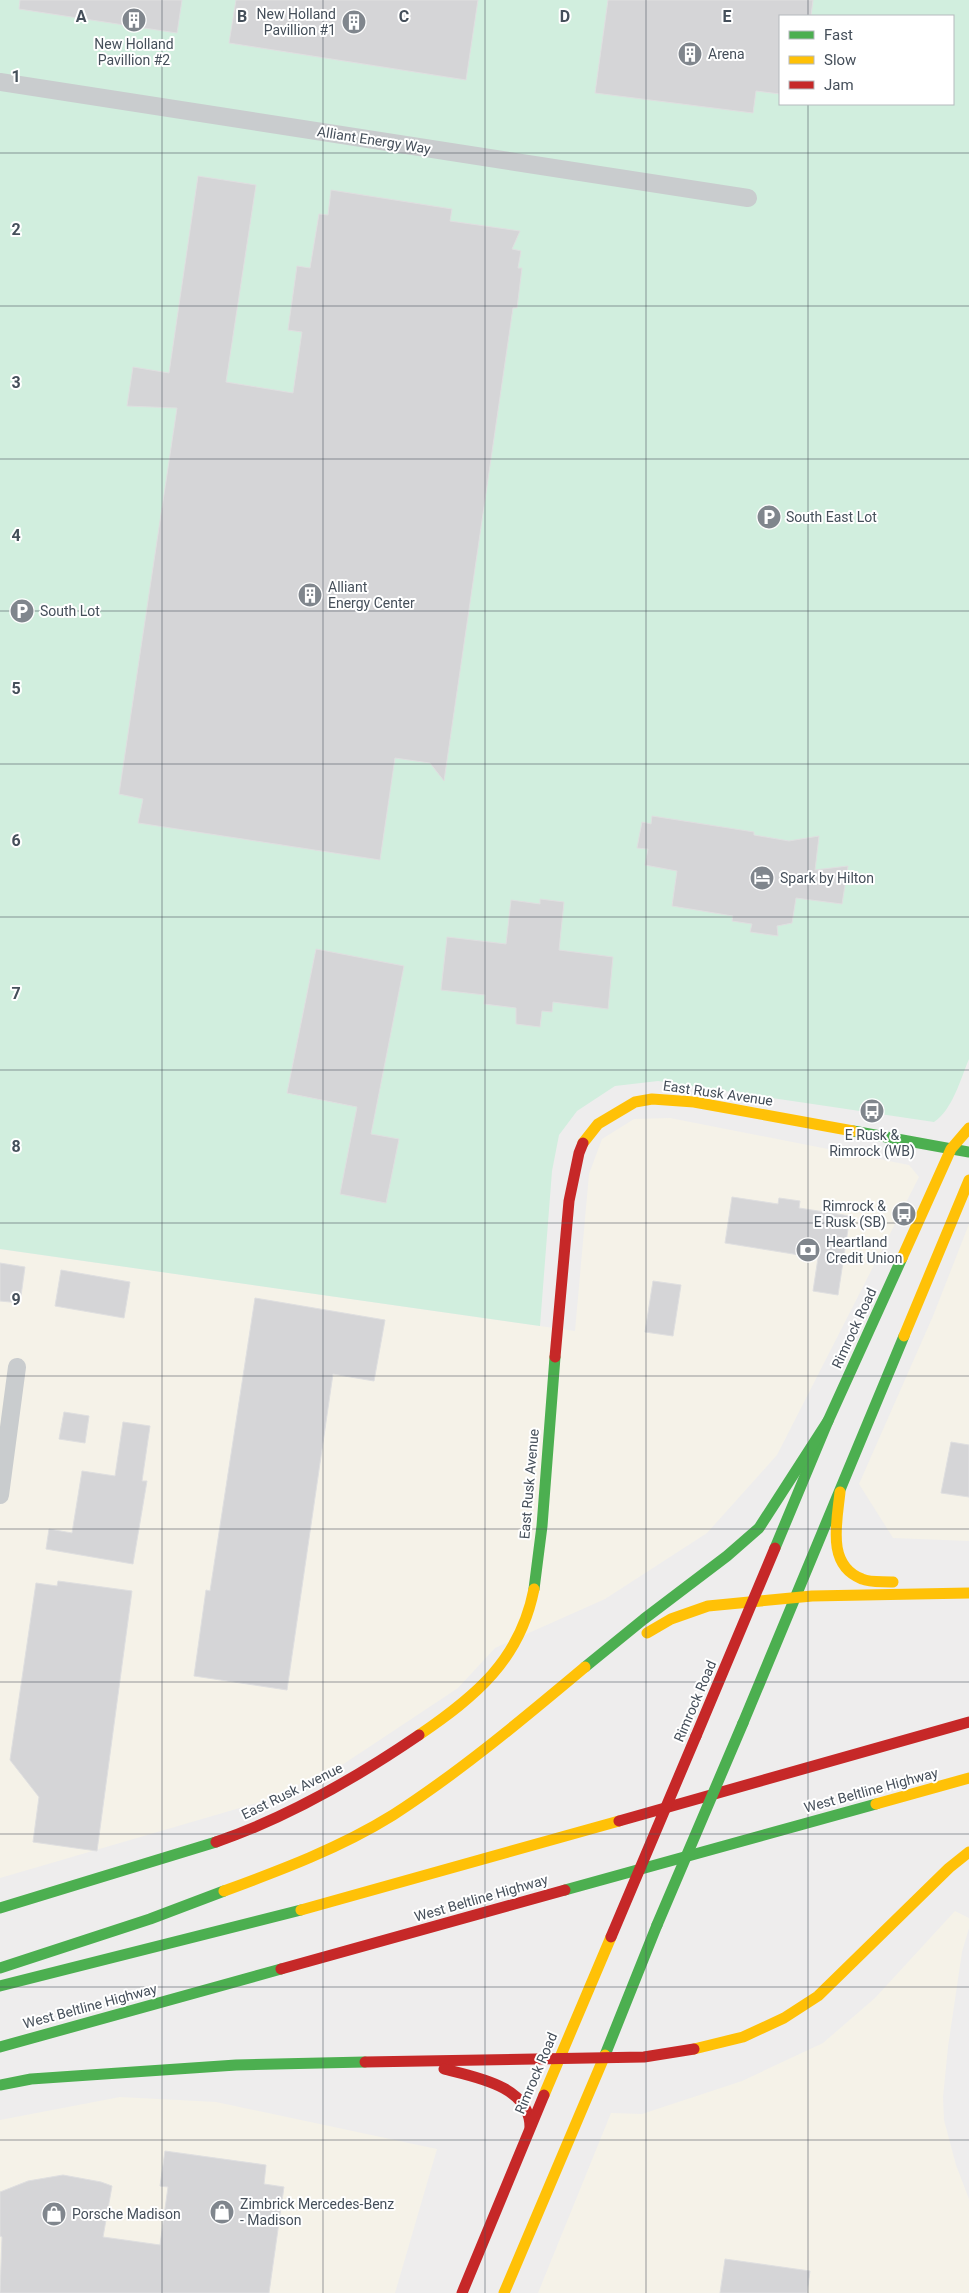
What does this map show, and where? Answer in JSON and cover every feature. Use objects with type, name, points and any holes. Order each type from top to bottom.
[{"type":"main road","name":"East Rusk Avenue","points":[[0,1908],[52,1894],[225,1839],[299,1807],[341,1785],[401,1747],[480,1691],[494,1676],[520,1634],[531,1604],[544,1504],[568,1200],[579,1153],[586,1139],[598,1124],[635,1102],[665,1099],[769,1114],[969,1152]]},
{"type":"main road","name":"Rimrock Road","points":[[462,2293],[530,2127],[828,1421],[951,1149],[969,1128]]},
{"type":"main road","points":[[504,2293],[604,2057],[657,1924],[744,1724],[840,1492],[857,1446],[969,1180]]},
{"type":"main road","points":[[0,1968],[215,1896],[311,1858],[392,1815],[415,1800],[497,1740],[644,1619],[727,1556],[759,1528],[828,1421]]},
{"type":"main road","points":[[840,1492],[836,1546],[840,1562],[848,1571],[862,1579],[945,1586],[969,1591]]},
{"type":"main road","points":[[588,1667],[671,1619],[708,1606],[795,1598],[969,1591]]},
{"type":"main road","points":[[0,1986],[262,1921],[969,1722]]},
{"type":"main road","name":"West Beltline Highway","points":[[0,2047],[969,1778]]},
{"type":"main road","points":[[0,2085],[31,2080],[236,2065],[644,2057],[715,2044],[743,2037],[784,2018],[818,1996],[949,1868],[969,1852]]},
{"type":"main road","points":[[419,2061],[496,2084],[521,2100],[529,2111],[530,2127]]},
{"type":"street","name":"Alliant Energy Way","points":[[0,82],[748,198]]},
{"type":"street","points":[[0,1495],[17,1367]]},
{"type":"shaded area","points":[[670,1118],[909,1165],[919,1177],[777,1455],[707,1533],[605,1599],[495,1648],[458,1688],[339,1767],[257,1803],[0,1878],[0,1249],[575,1331],[589,1174],[602,1139],[634,1119]]},
{"type":"shaded area","points":[[969,1224],[969,1541],[893,1538],[859,1484],[933,1316]]},
{"type":"shaded area","points":[[955,1911],[969,1918],[969,1928],[962,1952],[948,2047],[943,2097],[944,2120],[956,2165],[969,2199],[969,2293],[538,2293],[611,2113],[642,2114],[742,2081],[823,2043],[875,1998]]},
{"type":"shaded area","points":[[120,2097],[216,2102],[437,2149],[395,2293],[0,2293],[0,2120]]},
{"type":"green space","name":"Alliant Energy Center","points":[[0,0],[969,0],[969,1059],[951,1102],[934,1122],[658,1081],[615,1086],[577,1111],[559,1135],[552,1171],[540,1326],[0,1249]]},
{"type":"building","name":"New Holland Pavillion #2","points":[[20,0],[182,0],[177,33],[19,9]]},
{"type":"building","name":"New Holland Pavillion #1","points":[[236,0],[478,0],[466,80],[229,43]]},
{"type":"building","name":"Arena","points":[[608,0],[813,0],[811,15],[779,15],[779,94],[756,91],[753,113],[595,93]]},
{"type":"building","name":"Alliant Energy Center","points":[[198,176],[256,185],[226,382],[293,393],[302,332],[288,330],[297,266],[310,268],[319,214],[328,215],[331,190],[452,209],[450,221],[520,231],[512,249],[521,251],[518,268],[522,268],[517,308],[513,308],[444,781],[430,763],[395,758],[380,860],[138,823],[143,799],[119,794],[177,408],[127,406],[133,367],[169,373]]},
{"type":"building","name":"Spark by Hilton","points":[[652,816],[754,832],[754,835],[789,841],[819,836],[815,870],[848,866],[842,904],[796,898],[792,923],[777,926],[778,936],[750,932],[752,924],[732,921],[733,916],[672,906],[677,871],[645,865],[648,849],[637,848],[642,822],[651,824]]},
{"type":"building","points":[[540,899],[564,902],[559,950],[613,957],[608,1009],[553,1002],[552,1012],[542,1011],[540,1027],[516,1024],[516,1008],[484,1004],[485,995],[441,990],[447,937],[506,944],[511,900],[540,904]]},
{"type":"building","points":[[316,949],[404,966],[371,1134],[399,1139],[386,1203],[340,1194],[357,1107],[287,1093]]},
{"type":"building","name":"Heartland Credit Union","points":[[732,1197],[778,1204],[779,1198],[800,1201],[799,1208],[850,1216],[838,1295],[813,1291],[818,1258],[725,1243]]},
{"type":"building","points":[[0,1263],[25,1267],[20,1303],[0,1301]]},
{"type":"building","points":[[61,1270],[130,1282],[124,1318],[55,1306]]},
{"type":"building","points":[[653,1281],[681,1285],[673,1336],[645,1332]]},
{"type":"building","points":[[255,1298],[385,1320],[374,1381],[333,1374],[287,1690],[194,1676],[206,1590],[210,1591]]},
{"type":"building","points":[[64,1412],[89,1416],[85,1443],[59,1439]]},
{"type":"building","points":[[123,1422],[150,1426],[142,1481],[147,1481],[133,1564],[46,1549],[49,1529],[72,1533],[82,1471],[115,1476]]},
{"type":"building","points":[[951,1442],[969,1445],[969,1497],[941,1493]]},
{"type":"building","points":[[58,1581],[132,1591],[97,1851],[33,1842],[39,1797],[10,1760],[36,1583],[57,1586]]},
{"type":"building","name":"Zimbrick Mercedes-Benz - Madison","points":[[165,2151],[266,2165],[264,2184],[284,2187],[269,2293],[0,2293],[2,2237],[0,2236],[0,2192],[28,2181],[63,2175],[101,2182],[112,2186],[103,2237],[160,2245],[168,2187],[160,2186]]},
{"type":"building","points":[[725,2259],[810,2271],[807,2293],[720,2293]]},
{"type":"traffic: fast","points":[[853,1131],[969,1152]]},
{"type":"traffic: fast","points":[[775,1548],[828,1421],[902,1258]]},
{"type":"traffic: fast","points":[[743,1723],[904,1336]]},
{"type":"traffic: fast","points":[[534,1589],[542,1526],[555,1357]]},
{"type":"traffic: fast","points":[[585,1667],[727,1556],[759,1528],[828,1421]]},
{"type":"traffic: fast","points":[[657,1925],[743,1723]]},
{"type":"traffic: fast","points":[[565,1890],[876,1804]]},
{"type":"traffic: fast","points":[[0,1908],[216,1842]]},
{"type":"traffic: fast","points":[[0,1968],[150,1919],[224,1891]]},
{"type":"traffic: fast","points":[[0,1986],[301,1910]]},
{"type":"traffic: fast","points":[[605,2055],[657,1925]]},
{"type":"traffic: fast","points":[[0,2047],[281,1969]]},
{"type":"traffic: fast","points":[[0,2085],[31,2079],[236,2065],[365,2062]]},
{"type":"traffic: slow","points":[[583,1143],[598,1124],[635,1102],[652,1099],[694,1102],[853,1131]]},
{"type":"traffic: slow","points":[[902,1258],[951,1149],[969,1128]]},
{"type":"traffic: slow","points":[[904,1336],[969,1180]]},
{"type":"traffic: slow","points":[[840,1492],[836,1542],[843,1564],[862,1579],[893,1582]]},
{"type":"traffic: slow","points":[[419,1735],[459,1706],[493,1674],[518,1636],[534,1589]]},
{"type":"traffic: slow","points":[[647,1633],[671,1619],[708,1606],[812,1596],[969,1593]]},
{"type":"traffic: slow","points":[[224,1891],[331,1848],[393,1815],[467,1763],[585,1667]]},
{"type":"traffic: slow","points":[[876,1804],[969,1778]]},
{"type":"traffic: slow","points":[[301,1910],[619,1821]]},
{"type":"traffic: slow","points":[[694,2049],[743,2037],[784,2018],[818,1996],[949,1868],[969,1852]]},
{"type":"traffic: slow","points":[[544,2095],[611,1937]]},
{"type":"traffic: slow","points":[[504,2293],[605,2055]]},
{"type":"traffic: jam","points":[[555,1357],[569,1201],[579,1153],[583,1143]]},
{"type":"traffic: jam","points":[[696,1736],[775,1548]]},
{"type":"traffic: jam","points":[[619,1821],[969,1722]]},
{"type":"traffic: jam","points":[[216,1842],[270,1821],[321,1795],[419,1735]]},
{"type":"traffic: jam","points":[[611,1937],[696,1736]]},
{"type":"traffic: jam","points":[[281,1969],[565,1890]]},
{"type":"traffic: jam","points":[[365,2062],[644,2057],[694,2049]]},
{"type":"traffic: jam","points":[[444,2069],[485,2080],[511,2093],[521,2102],[528,2113],[530,2127]]},
{"type":"traffic: jam","points":[[462,2293],[544,2095]]},
{"type":"place","name":"New Holland Pavillion #2","points":[[134,20]]},
{"type":"place","name":"New Holland Pavillion #1","points":[[354,22]]},
{"type":"place","name":"Arena","points":[[690,54]]},
{"type":"place","name":"South East Lot","points":[[769,517]]},
{"type":"place","name":"Alliant Energy Center","points":[[310,595]]},
{"type":"place","name":"South Lot","points":[[22,611]]},
{"type":"place","name":"Spark by Hilton","points":[[762,878]]},
{"type":"place","name":"E Rusk & Rimrock (WB)","points":[[872,1111]]},
{"type":"place","name":"Rimrock & E Rusk (SB)","points":[[904,1214]]},
{"type":"place","name":"Heartland Credit Union","points":[[808,1250]]},
{"type":"place","name":"Zimbrick Mercedes-Benz - Madison","points":[[222,2212]]},
{"type":"place","name":"Porsche Madison","points":[[54,2214]]}]
